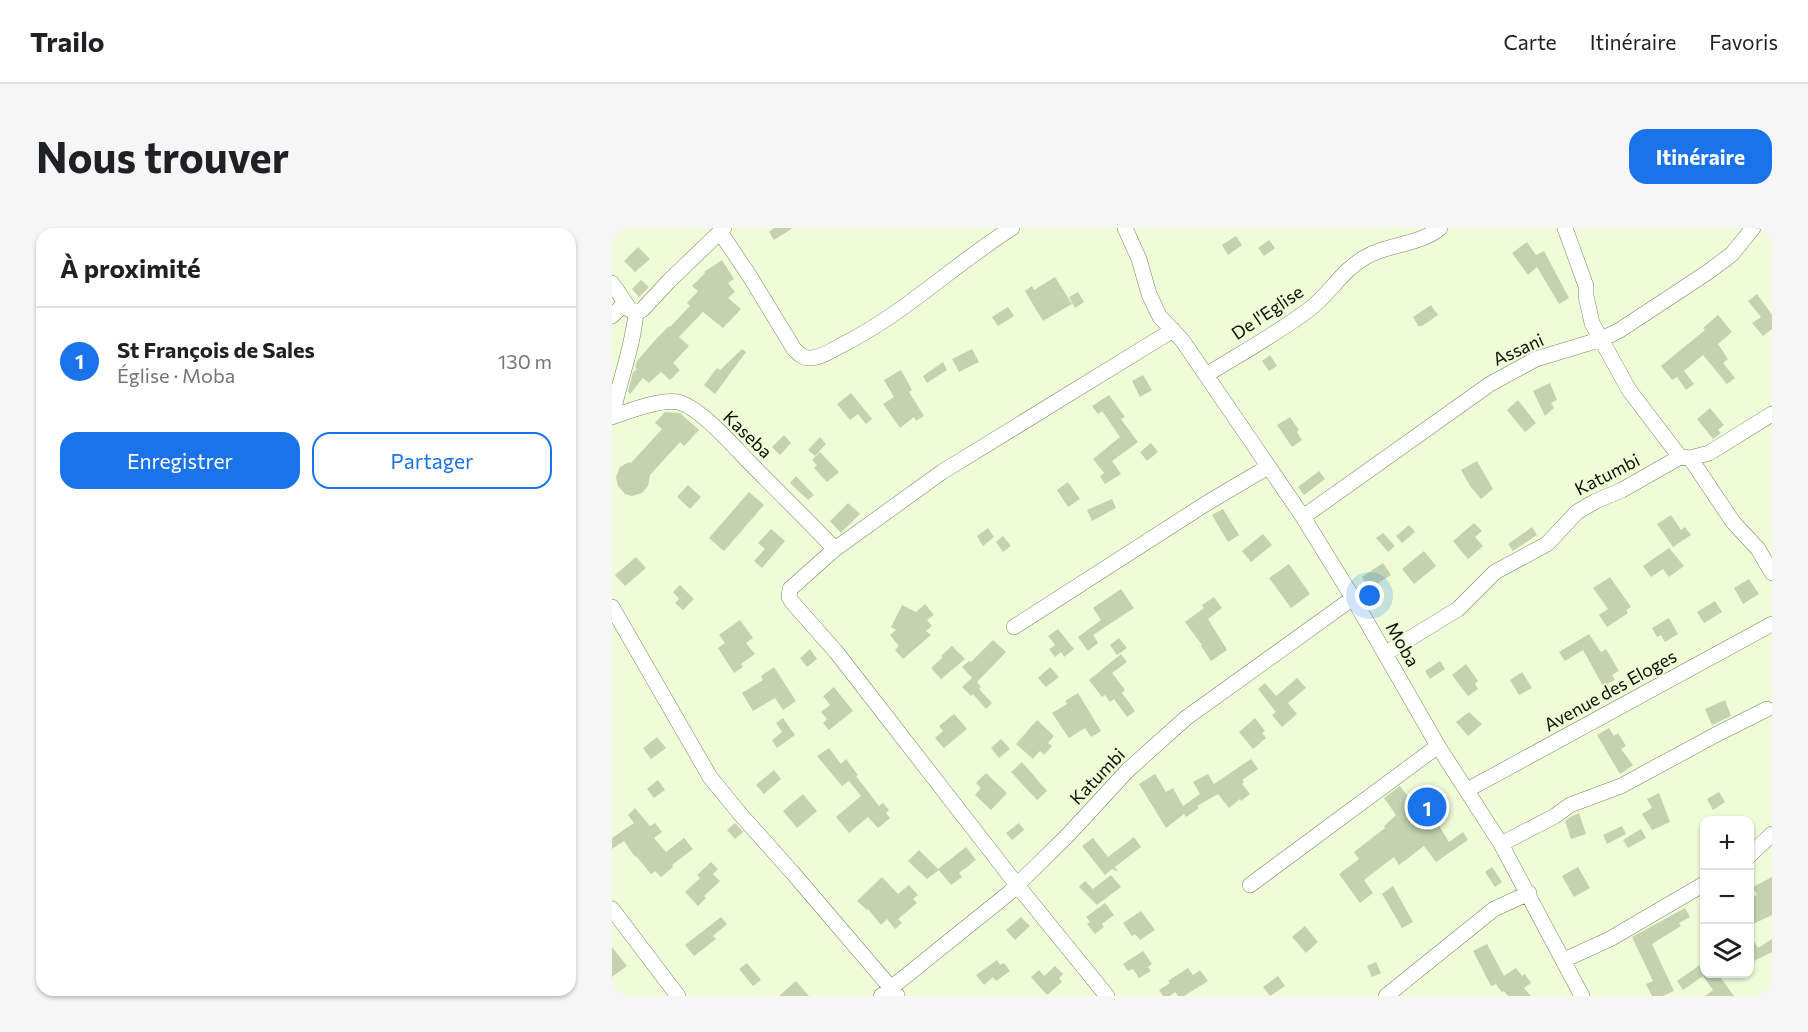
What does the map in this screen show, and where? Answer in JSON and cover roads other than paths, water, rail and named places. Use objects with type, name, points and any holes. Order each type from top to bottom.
[{"type":"street","points":[[612,283],[631,307],[642,310],[722,230],[794,349],[803,357],[811,358],[867,333],[1012,228]]},
{"type":"street","name":"Moba","points":[[1125,228],[1139,258],[1149,294],[1160,316],[1206,375],[1303,517],[1386,653],[1438,746],[1502,844],[1582,996]]},
{"type":"street","name":"De l'Eglise","points":[[1206,375],[1311,308],[1364,257],[1380,250],[1420,240],[1440,228]]},
{"type":"street","points":[[1565,228],[1586,286],[1592,322],[1629,390],[1685,458],[1733,522],[1758,549],[1772,573]]},
{"type":"street","name":"Assani","points":[[1303,517],[1490,384],[1536,359],[1602,339],[1620,330],[1732,254],[1753,228]]},
{"type":"street","points":[[612,316],[631,307]]},
{"type":"street","points":[[612,417],[630,348],[631,307]]},
{"type":"street","points":[[1107,996],[1017,885],[837,653],[789,597],[790,589],[834,549],[942,472],[1173,330]]},
{"type":"street","name":"Kaseba","points":[[612,417],[661,403],[672,402],[689,406],[733,446],[834,549]]},
{"type":"street","name":"Katumbi","points":[[1386,653],[1458,609],[1501,568],[1547,544],[1577,512],[1685,458],[1709,453],[1772,414]]},
{"type":"street","points":[[1014,627],[1207,503],[1268,467]]},
{"type":"street","name":"Katumbi","points":[[890,993],[1017,885],[1068,835],[1128,770],[1186,718],[1353,598]]},
{"type":"street","points":[[612,608],[710,777],[890,993]]},
{"type":"street","name":"Avenue des Eloges","points":[[1467,790],[1772,624]]},
{"type":"street","points":[[1502,844],[1555,816],[1570,805],[1621,786],[1767,709]]},
{"type":"street","points":[[1250,885],[1438,746]]},
{"type":"street","points":[[1754,850],[1772,834]]},
{"type":"street","points":[[1564,960],[1610,939],[1700,886]]},
{"type":"street","points":[[1386,996],[1494,909],[1529,893]]},
{"type":"street","points":[[612,909],[678,996]]},
{"type":"place","name":"St François de Sales","points":[[1427,807]]}]
